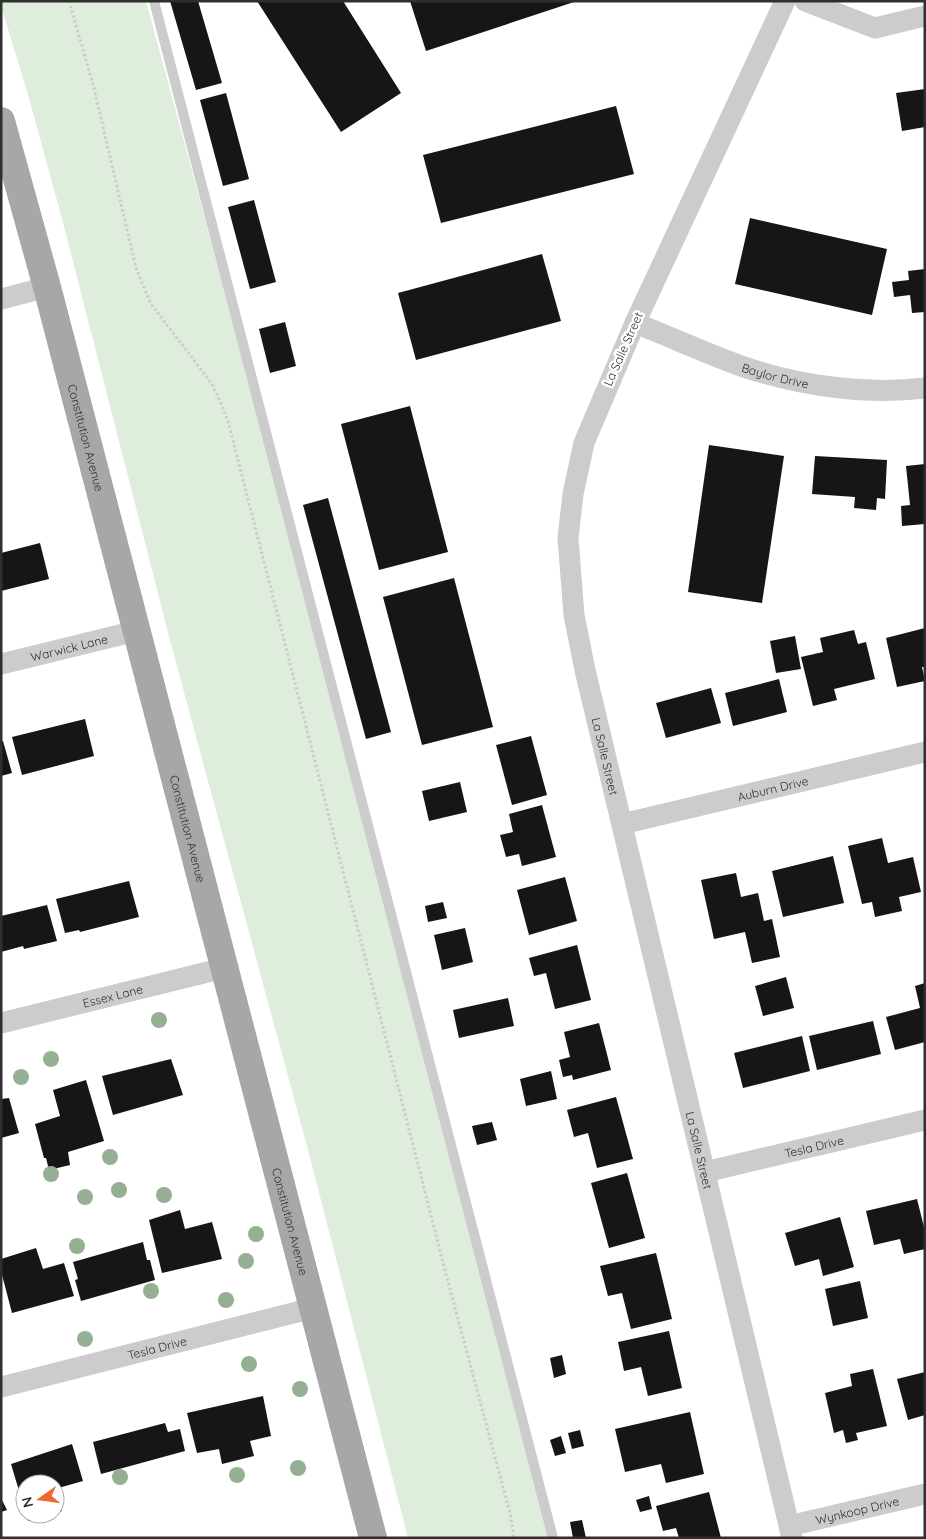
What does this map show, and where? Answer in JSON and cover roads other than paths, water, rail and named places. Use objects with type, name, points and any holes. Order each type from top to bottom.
[{"type":"main road","name":"Constitution Avenue","points":[[1,121],[47,287],[373,1538]]},
{"type":"street","name":"La Salle Street","points":[[785,1],[635,323],[584,443],[573,494],[568,538],[576,626],[790,1532]]},
{"type":"street","points":[[805,1],[875,28],[925,16]]},
{"type":"street","points":[[1,299],[47,287]]},
{"type":"street","name":"Baylor Drive","points":[[635,323],[745,367],[786,378],[827,386],[870,390],[925,388]]},
{"type":"street","name":"Warwick Lane","points":[[1,664],[136,631]]},
{"type":"street","name":"Auburn Drive","points":[[622,824],[925,752]]},
{"type":"street","name":"Essex Lane","points":[[1,1024],[224,968]]},
{"type":"street","name":"Tesla Drive","points":[[705,1172],[925,1120]]},
{"type":"street","name":"Tesla Drive","points":[[1,1387],[313,1308]]},
{"type":"street","name":"Wynkoop Drive","points":[[790,1532],[925,1494]]},
{"type":"lane","points":[[154,1],[554,1538]]}]
